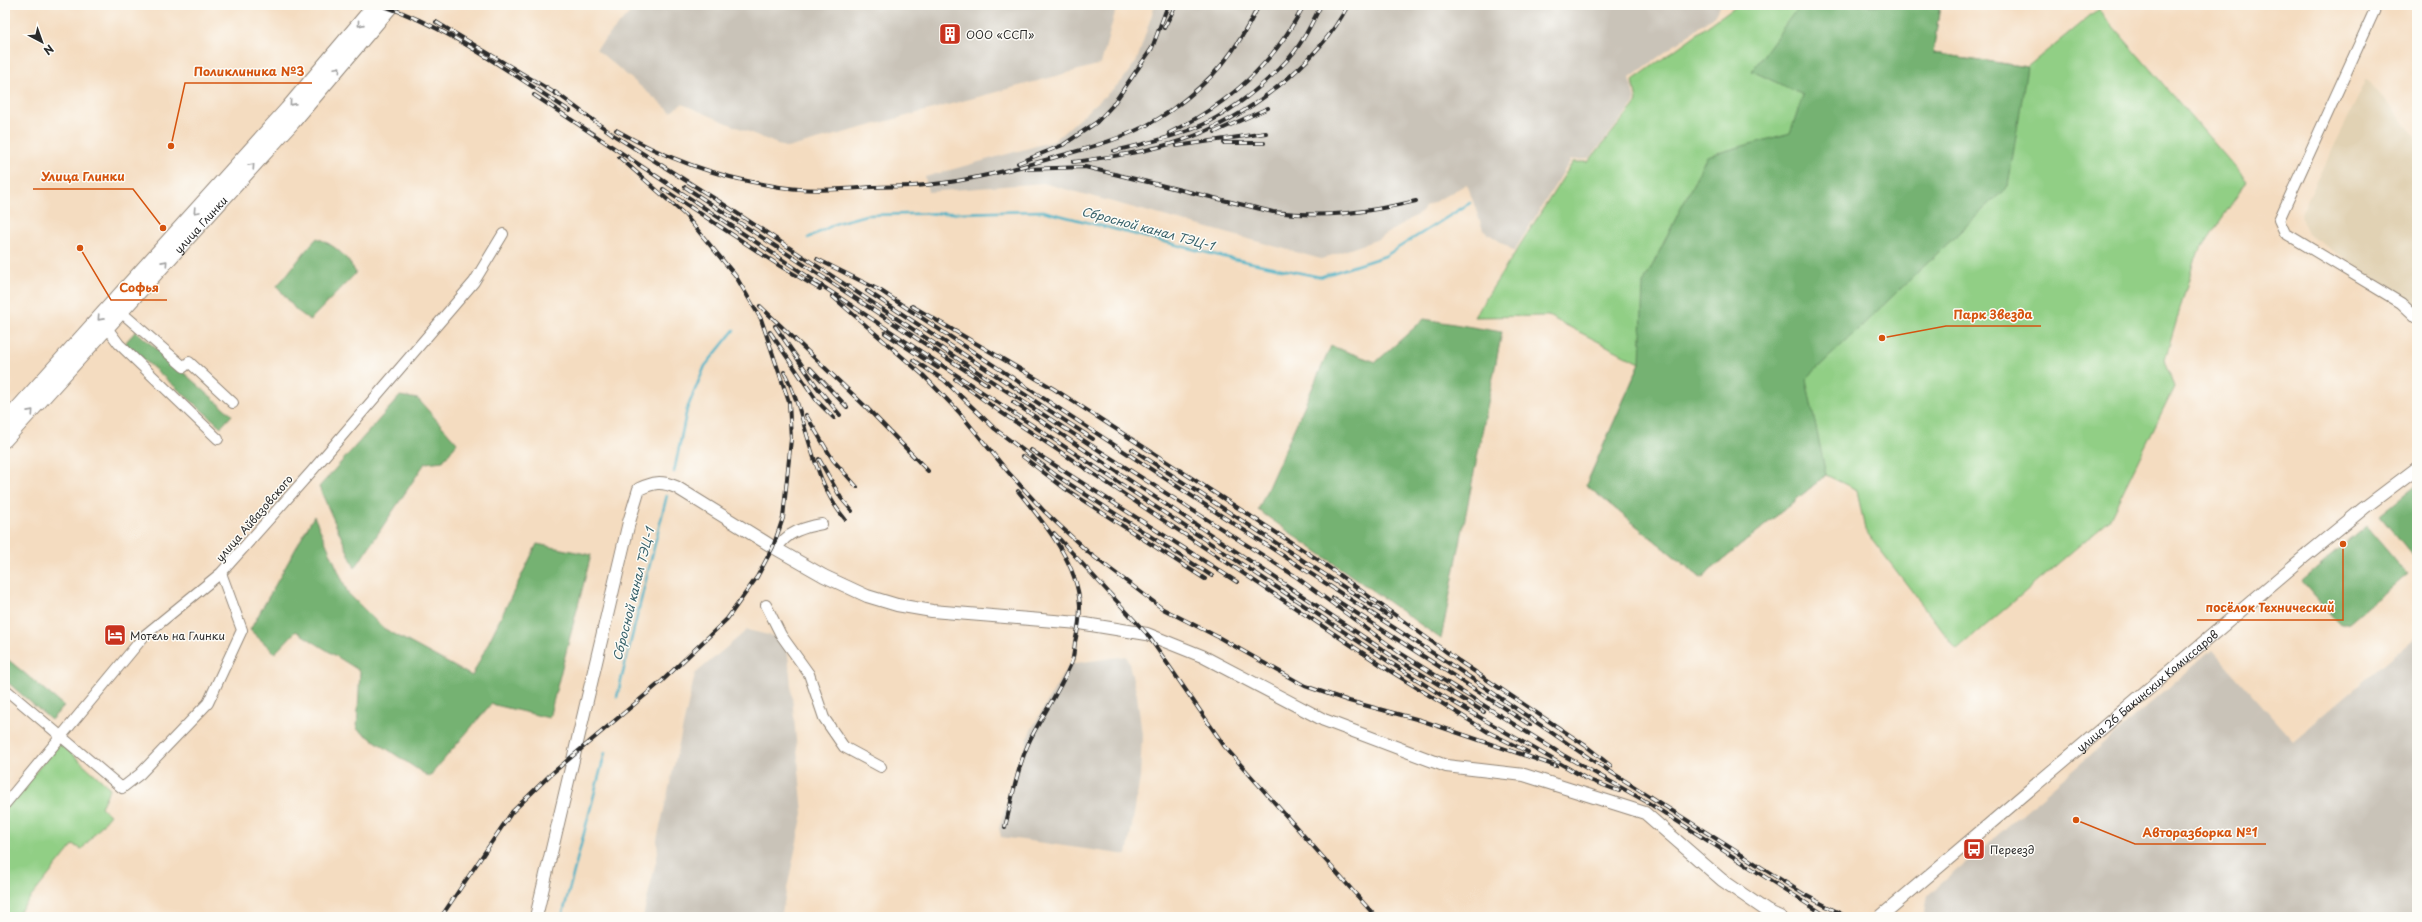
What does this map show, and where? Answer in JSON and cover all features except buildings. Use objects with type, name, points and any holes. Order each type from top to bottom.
[{"type":"highway","name":"улица Глинки","points":[[350,46],[375,5]]},
{"type":"highway","name":"улица Глинки","points":[[5,422],[219,194],[350,46],[392,5]]},
{"type":"highway","name":"улица Глинки","points":[[5,440],[121,312],[219,194]]},
{"type":"main road","name":"улица 26 Бакинских Комиссаров","points":[[1880,917],[2331,534],[2417,468]]},
{"type":"main road","points":[[536,917],[578,743],[613,586],[639,489],[652,482],[662,482],[676,487],[824,576],[867,596],[897,605],[932,612],[1079,623],[1147,634],[1202,656],[1324,720],[1446,766],[1524,775],[1645,813],[1722,880],[1767,911],[1780,917]]},
{"type":"main road","points":[[1891,917],[1898,901]]},
{"type":"street","points":[[2377,5],[2279,220],[2285,233],[2401,303],[2417,318]]},
{"type":"street","name":"улица Айвазовского","points":[[5,804],[145,635],[221,573],[474,282],[503,234]]},
{"type":"street","points":[[121,312],[184,367],[189,362],[233,403]]},
{"type":"street","points":[[107,328],[119,344],[218,440]]},
{"type":"street","points":[[777,549],[781,542],[803,527],[822,524]]},
{"type":"street","points":[[5,689],[122,788],[140,774],[208,703],[242,630],[221,573]]},
{"type":"street","points":[[766,605],[781,635],[809,674],[824,718],[844,747],[881,767]]},
{"type":"shaded area","points":[[637,5],[1117,5],[1101,64],[787,148],[682,104],[671,112],[596,49]]},
{"type":"shaded area","points":[[1155,5],[1721,5],[1714,16],[1630,78],[1635,102],[1589,159],[1571,160],[1514,251],[1483,230],[1467,184],[1425,207],[1422,212],[1376,240],[1321,259],[1043,183],[928,192],[925,177],[1054,141],[1122,81],[1137,60]]},
{"type":"shaded area","points":[[2367,79],[2417,138],[2417,306],[2308,234],[2300,216]]},
{"type":"shaded area","points":[[747,630],[777,637],[788,654],[803,813],[781,917],[643,917],[658,853],[657,840],[695,674]]},
{"type":"shaded area","points":[[2417,636],[2417,917],[1924,917],[1928,895],[2212,650],[2293,741]]},
{"type":"shaded area","points":[[1127,656],[1137,695],[1142,735],[1140,778],[1127,855],[1001,837],[999,828],[1030,732],[1069,664]]},
{"type":"green space","points":[[1737,5],[1940,5],[1933,53],[2027,67],[2098,9],[2247,181],[2195,258],[2165,360],[2174,387],[2109,520],[1957,650],[1865,530],[1857,490],[1826,475],[1701,578],[1586,485],[1640,363],[1548,316],[1474,317],[1573,162],[1588,162],[1637,102],[1633,80]]},
{"type":"green space","points":[[1804,5],[1940,5],[1933,53],[2027,67],[2008,186],[1806,379],[1826,475],[1701,578],[1586,485],[1640,363],[1643,284],[1707,156],[1790,133],[1803,95],[1752,71],[1793,14]]},
{"type":"green space","points":[[317,238],[340,252],[349,261],[356,273],[310,320],[296,310],[277,286]]},
{"type":"green space","points":[[1424,319],[1502,332],[1441,639],[1258,510],[1331,346],[1376,362]]},
{"type":"green space","points":[[136,331],[232,415],[221,427],[125,343]]},
{"type":"green space","points":[[400,396],[418,399],[457,443],[443,461],[425,463],[355,568],[319,487]]},
{"type":"green space","points":[[2417,485],[2417,561],[2380,515]]},
{"type":"green space","points":[[314,516],[348,593],[383,628],[472,676],[537,544],[591,555],[549,718],[491,704],[429,777],[357,729],[360,671],[296,631],[275,653],[250,630]]},
{"type":"green space","points":[[2366,526],[2407,574],[2349,623],[2340,625],[2301,581]]},
{"type":"green space","points":[[5,657],[64,706],[51,720],[5,680]]},
{"type":"green space","points":[[60,743],[110,788],[101,807],[110,815],[82,849],[73,845],[15,917],[5,917],[5,808]]},
{"type":"waterway","name":"Сбросной канал ТЭЦ-1","points":[[808,238],[837,223],[866,215],[1043,211],[1224,257],[1320,277],[1385,256],[1470,203]]},
{"type":"waterway","name":"Сбросной канал ТЭЦ-1","points":[[674,472],[687,409],[705,366],[734,330]]},
{"type":"waterway","name":"Сбросной канал ТЭЦ-1","points":[[617,697],[667,495]]},
{"type":"waterway","name":"Сбросной канал ТЭЦ-1","points":[[562,917],[605,753]]},
{"type":"railway","points":[[381,5],[406,14],[455,38],[570,111]]},
{"type":"railway","points":[[1018,163],[1063,145],[1097,122],[1112,106],[1152,48],[1168,5]]},
{"type":"railway","points":[[1164,28],[1176,5]]},
{"type":"railway","points":[[616,130],[652,149],[709,171],[748,181],[794,189],[820,190],[912,186],[975,178],[1101,144],[1144,127],[1170,111],[1199,88],[1211,76],[1232,52],[1259,5]]},
{"type":"railway","points":[[1169,133],[1211,109],[1248,80],[1264,64],[1278,46],[1304,5]]},
{"type":"railway","points":[[1114,151],[1162,139],[1190,130],[1203,125],[1231,109],[1257,89],[1290,57],[1303,39],[1321,5]]},
{"type":"railway","points":[[1073,162],[1128,154],[1156,148],[1207,131],[1231,118],[1255,104],[1278,87],[1299,68],[1335,27],[1348,5]]},
{"type":"railway","points":[[436,22],[558,95]]},
{"type":"railway","points":[[555,92],[615,136],[720,202],[1002,388],[1295,576],[1400,653],[1563,755],[1647,802],[1828,917]]},
{"type":"railway","points":[[534,95],[1391,663],[1441,695],[1587,779]]},
{"type":"railway","points":[[1215,132],[1268,108]]},
{"type":"railway","points":[[1177,146],[1266,133]]},
{"type":"railway","points":[[1224,143],[1264,143]]},
{"type":"railway","points":[[441,917],[512,812],[550,775],[662,681],[727,619],[757,577],[773,547],[783,518],[791,439],[789,402],[761,319],[735,275],[685,215],[619,157]]},
{"type":"railway","points":[[1026,169],[1085,167],[1273,212],[1292,214],[1345,213],[1379,209],[1416,201]]},
{"type":"railway","points":[[685,187],[988,385]]},
{"type":"railway","points":[[663,189],[780,266],[820,289]]},
{"type":"railway","points":[[817,259],[881,291],[1459,670],[1589,758],[1805,895],[1847,917]]},
{"type":"railway","points":[[867,291],[1093,439]]},
{"type":"railway","points":[[832,296],[923,375],[959,412],[1008,472],[1044,511],[1089,553],[1163,609],[1220,638],[1305,686],[1349,701],[1420,720],[1556,766]]},
{"type":"railway","points":[[760,306],[866,407],[928,471]]},
{"type":"railway","points":[[912,306],[1054,389],[1317,559],[1459,661],[1586,746],[1611,766]]},
{"type":"railway","points":[[775,326],[817,387],[840,415]]},
{"type":"railway","points":[[770,332],[817,401],[834,418]]},
{"type":"railway","points":[[885,333],[938,368]]},
{"type":"railway","points":[[913,360],[944,380],[995,429],[1057,476],[1212,576]]},
{"type":"railway","points":[[810,368],[847,407]]},
{"type":"railway","points":[[784,372],[799,409],[824,485],[833,503],[845,519]]},
{"type":"railway","points":[[955,379],[999,411],[1387,669],[1488,732],[1528,752]]},
{"type":"railway","points":[[1013,402],[1395,658],[1484,712]]},
{"type":"railway","points":[[806,415],[833,460],[857,487]]},
{"type":"railway","points":[[1132,449],[1390,617]]},
{"type":"railway","points":[[1031,450],[1237,582]]},
{"type":"railway","points":[[1022,456],[1064,488],[1205,579]]},
{"type":"railway","points":[[819,459],[841,498],[852,511]]},
{"type":"railway","points":[[1005,827],[1016,779],[1028,743],[1062,683],[1072,660],[1080,611],[1078,590],[1066,559],[1049,530],[1018,491]]},
{"type":"railway","points":[[1054,533],[1147,634],[1225,747],[1376,917]]},
{"type":"railway","points":[[1333,598],[1530,725]]},
{"type":"railway","points":[[1584,778],[1619,791]]},
{"type":"place","name":"ООО «ССП»","points":[[950,34]]},
{"type":"place","name":"Поликлиника №3","points":[[171,146]]},
{"type":"place","name":"Улица Глинки","points":[[163,228]]},
{"type":"place","name":"Софья","points":[[80,248]]},
{"type":"place","name":"Парк Звезда","points":[[1882,338]]},
{"type":"place","name":"посёлок Технический","points":[[2343,544]]},
{"type":"place","name":"Мотель на Глинки","points":[[115,635]]},
{"type":"place","name":"Авторазборка №1","points":[[2076,820]]},
{"type":"place","name":"Переезд","points":[[1974,849]]}]
